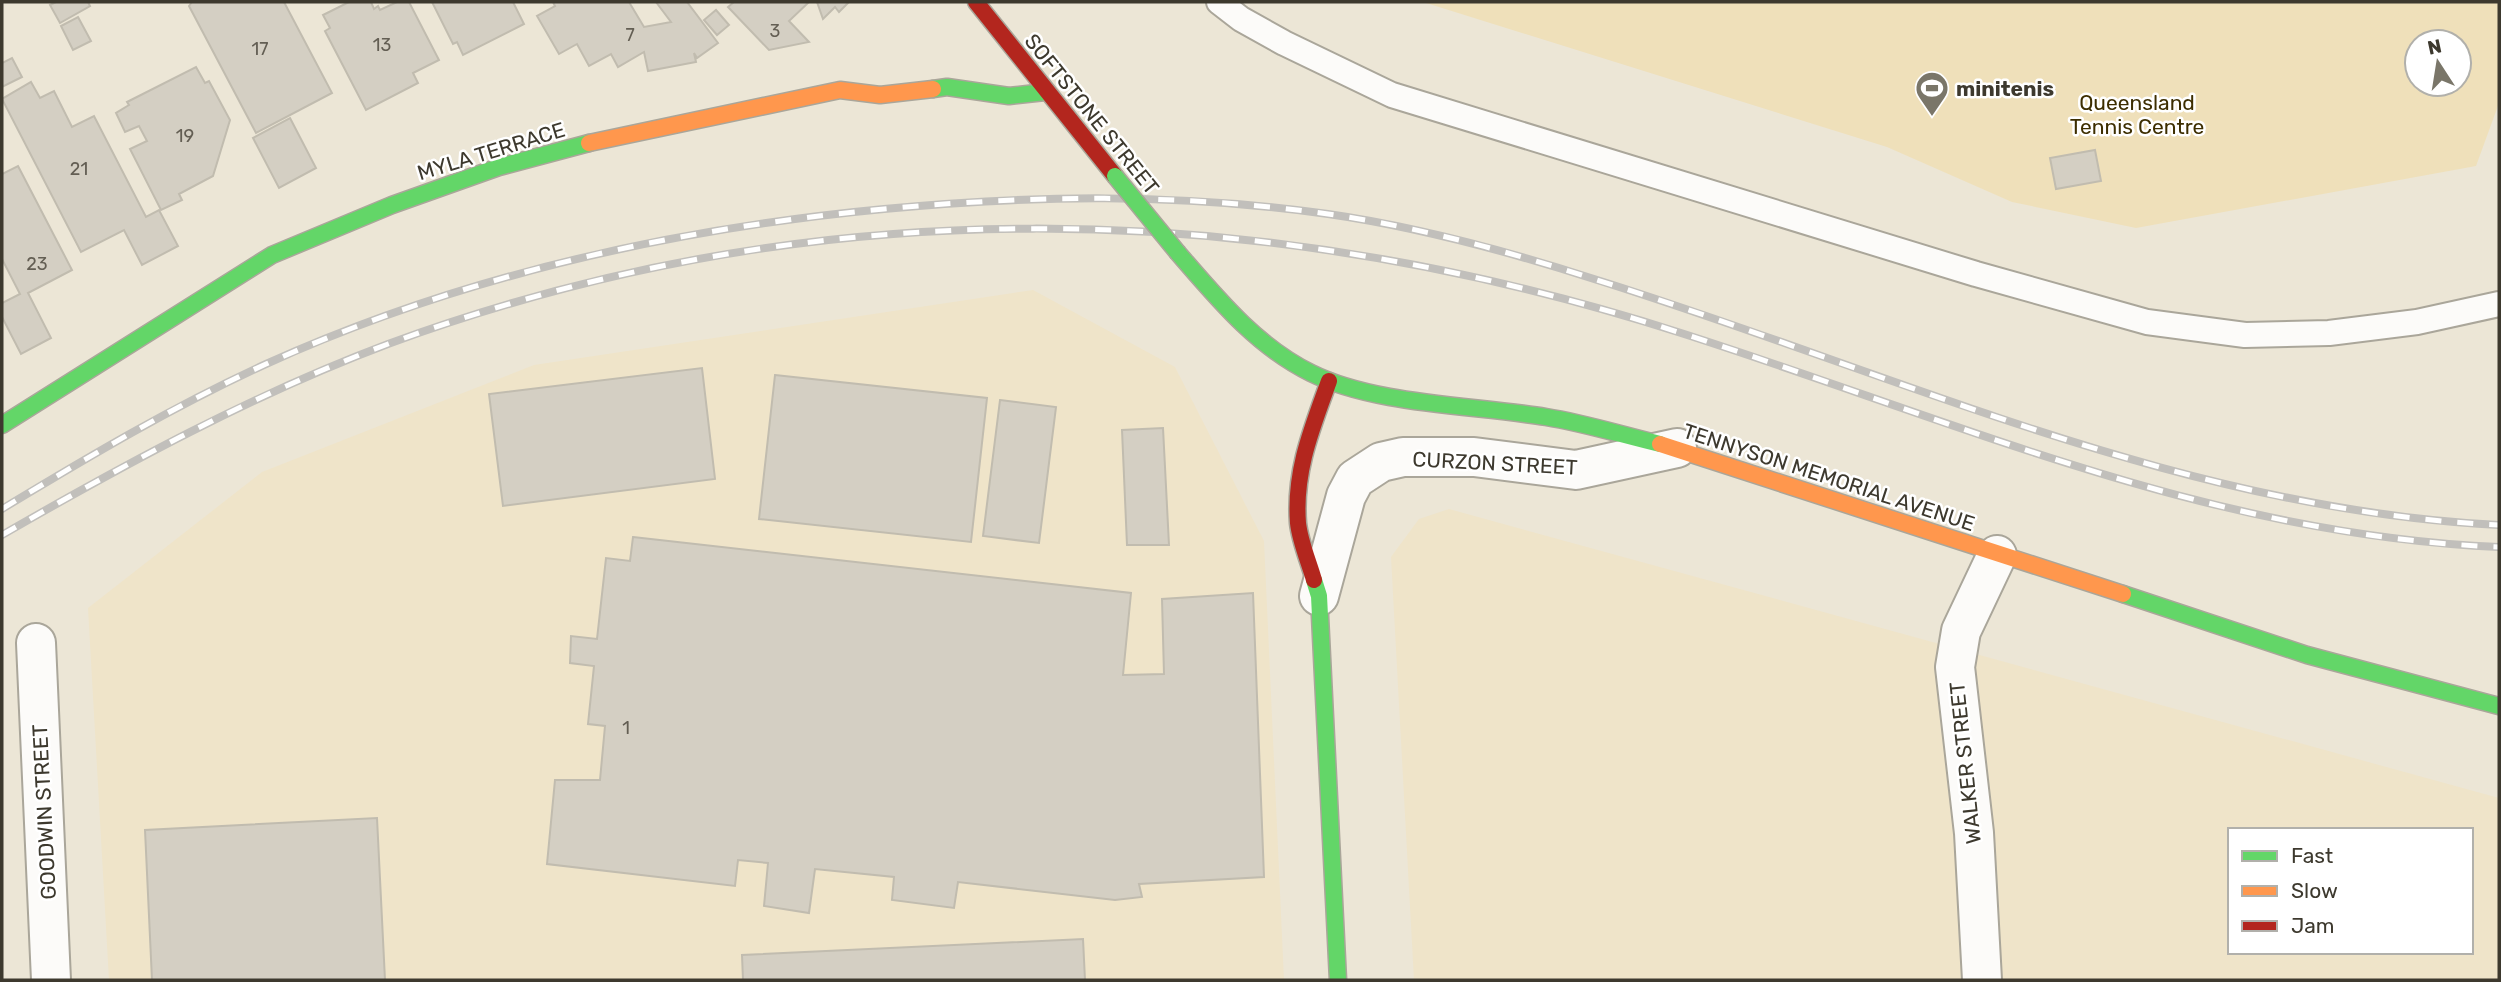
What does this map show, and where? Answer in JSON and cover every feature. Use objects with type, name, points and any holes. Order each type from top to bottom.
[{"type":"main road","name":"SOFTSTONE STREET","points":[[976,2],[1045,92],[1178,253]]},
{"type":"main road","name":"MYLA TERRACE","points":[[2,425],[217,287],[272,255],[326,230],[512,163],[621,135],[840,90],[880,95],[947,87],[971,88],[1009,96],[1045,92]]},
{"type":"main road","name":"TENNYSON MEMORIAL AVENUE","points":[[1178,253],[1225,307],[1266,345],[1329,381],[1380,394],[1549,417],[1677,448],[2307,655],[2499,706]]},
{"type":"main road","name":"CURZON STREET","points":[[1329,381],[1303,450],[1298,481],[1298,525],[1319,596],[1338,980]]},
{"type":"street","name":"CURZON STREET","points":[[1319,596],[1346,496],[1355,479],[1381,462],[1403,457],[1474,457],[1576,470],[1677,448]]},
{"type":"street","name":"WALKER STREET","points":[[1982,980],[1974,833],[1955,667],[1961,631],[1997,555]]},
{"type":"street","name":"GOODWIN STREET","points":[[36,643],[51,980]]},
{"type":"lane","points":[[1219,2],[1241,19],[1284,43],[1392,94],[1976,274],[2147,322],[2245,335],[2329,333],[2417,322],[2499,304]]},
{"type":"shaded area","points":[[1033,290],[1175,367],[1264,541],[1284,980],[109,980],[88,608],[262,472],[534,365]]},
{"type":"shaded area","points":[[1449,509],[2499,798],[2499,980],[1414,980],[1391,557],[1419,519]]},
{"type":"green space","name":"Queensland Tennis Centre","points":[[1423,2],[2499,2],[2499,103],[2476,166],[2136,228],[2012,202],[1887,147]]},
{"type":"building","points":[[56,2],[88,2],[90,6],[60,23],[50,5]]},
{"type":"building","points":[[192,2],[284,2],[332,93],[256,133],[189,6]]},
{"type":"building","points":[[349,2],[371,2],[374,9],[378,6],[380,10],[397,2],[409,2],[439,60],[413,73],[418,83],[366,110],[325,31],[330,28],[323,15]]},
{"type":"building","points":[[432,2],[513,2],[524,24],[463,55],[457,42],[453,44]]},
{"type":"building","points":[[553,2],[629,2],[644,27],[671,22],[656,2],[687,2],[718,43],[697,58],[694,53],[696,62],[648,71],[644,52],[618,67],[611,54],[589,66],[577,44],[559,54],[537,16],[555,6]]},
{"type":"building","points":[[734,2],[809,2],[789,21],[809,42],[769,50],[728,7]]},
{"type":"building","points":[[817,2],[849,2],[839,12],[835,7],[823,19]]},
{"type":"building","points":[[716,10],[729,25],[717,35],[704,20]]},
{"type":"building","points":[[78,17],[91,41],[73,50],[61,26]]},
{"type":"building","points":[[12,58],[22,77],[2,87],[2,63]]},
{"type":"building","points":[[196,67],[205,83],[209,81],[230,120],[213,176],[179,194],[182,200],[161,210],[130,149],[147,141],[139,126],[125,132],[116,113],[129,105],[127,102]]},
{"type":"building","points":[[31,82],[40,98],[54,91],[72,127],[94,116],[146,217],[159,210],[178,246],[142,265],[124,230],[81,252],[2,99]]},
{"type":"building","points":[[290,118],[316,168],[279,188],[253,138]]},
{"type":"building","points":[[2095,150],[2101,181],[2056,189],[2050,158]]},
{"type":"building","points":[[18,166],[72,270],[28,293],[51,338],[21,354],[2,317],[2,303],[20,294],[2,259],[2,174]]},
{"type":"building","points":[[702,368],[715,479],[503,506],[489,394]]},
{"type":"building","points":[[775,375],[987,398],[971,542],[759,519]]},
{"type":"building","points":[[1000,400],[1056,407],[1039,543],[983,536]]},
{"type":"building","points":[[1163,428],[1169,545],[1127,545],[1122,430]]},
{"type":"building","points":[[633,537],[1131,593],[1123,675],[1164,674],[1162,599],[1253,593],[1264,877],[1139,884],[1142,897],[1115,900],[958,882],[954,908],[892,900],[894,877],[815,869],[809,913],[764,906],[768,863],[738,860],[735,886],[547,864],[555,780],[600,780],[605,726],[588,724],[594,666],[570,663],[571,636],[597,639],[606,558],[630,561]]},
{"type":"building","points":[[377,818],[385,980],[152,980],[145,830]]},
{"type":"building","points":[[1083,939],[1085,980],[743,980],[742,955]]},
{"type":"railway","points":[[2,509],[99,451],[266,364],[415,305],[491,282],[646,244],[804,218],[940,204],[1106,198],[1272,207],[1362,219],[1429,233],[1594,279],[1928,394],[2152,465],[2266,493],[2381,514],[2499,525]]},
{"type":"railway","points":[[2,535],[143,456],[288,385],[388,344],[547,293],[708,257],[870,236],[1033,229],[1196,235],[1358,255],[1520,288],[1681,333],[1983,436],[2184,497],[2287,521],[2392,538],[2499,547]]},
{"type":"traffic: fast","points":[[933,89],[947,87],[1009,96],[1045,92]]},
{"type":"traffic: fast","points":[[2,425],[272,255],[392,205],[499,167],[589,143]]},
{"type":"traffic: fast","points":[[1115,176],[1178,253]]},
{"type":"traffic: fast","points":[[1178,253],[1238,320],[1255,335],[1291,362],[1337,384],[1394,398],[1560,420],[1660,444]]},
{"type":"traffic: fast","points":[[1314,580],[1319,596],[1338,980]]},
{"type":"traffic: fast","points":[[2123,594],[2307,655],[2499,706]]},
{"type":"traffic: slow","points":[[589,143],[840,90],[880,95],[933,89]]},
{"type":"traffic: slow","points":[[1660,444],[2123,594]]},
{"type":"traffic: jam","points":[[976,2],[1115,176]]},
{"type":"traffic: jam","points":[[1314,580],[1299,530],[1297,504],[1306,450],[1329,381]]},
{"type":"place","name":"minitenis","points":[[1932,118]]}]
